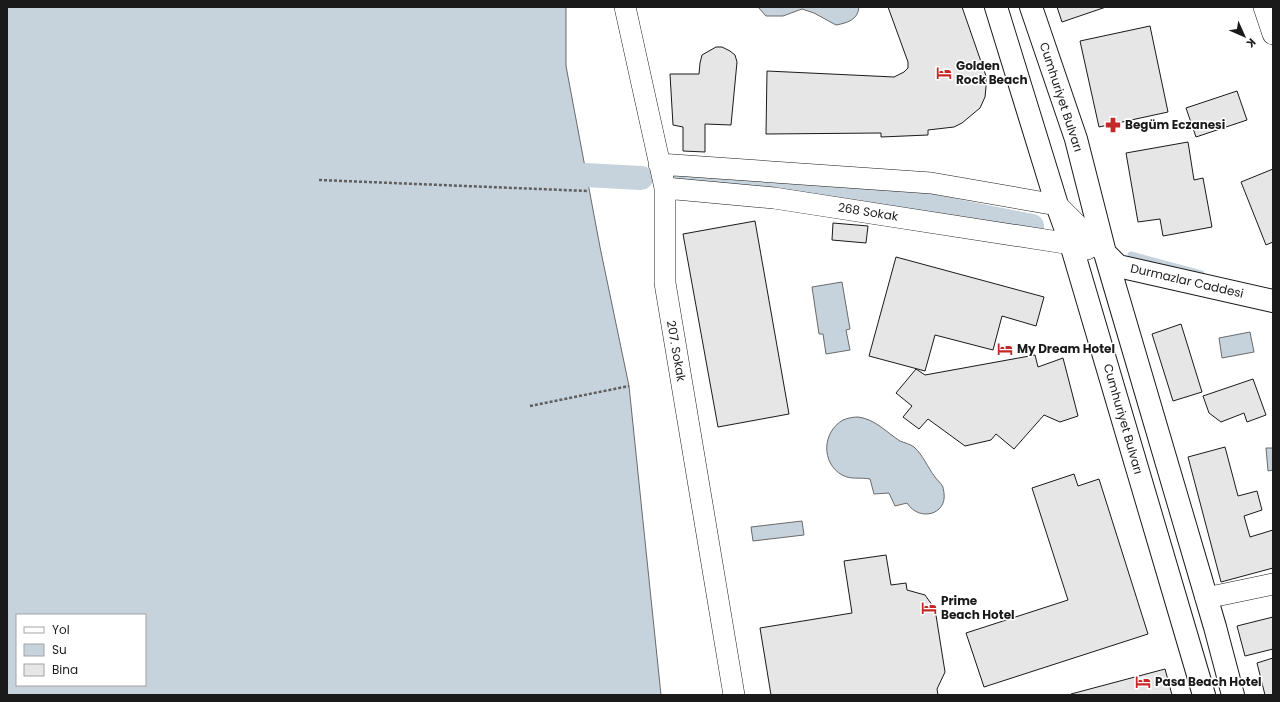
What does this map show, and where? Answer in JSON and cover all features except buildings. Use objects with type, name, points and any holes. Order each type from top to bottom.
[{"type":"main road","name":"Cumhuriyet Bulvarı","points":[[996,7],[1057,205],[1071,244],[1204,695]]},
{"type":"main road","name":"Cumhuriyet Bulvarı","points":[[1031,7],[1076,139],[1105,253],[1215,627],[1233,695]]},
{"type":"main road","name":"Durmazlar Caddesi","points":[[1105,253],[1118,266],[1273,301]]},
{"type":"main road","points":[[1187,638],[1215,627]]},
{"type":"street","name":"207. Sokak","points":[[625,7],[665,188],[665,283],[734,695]]},
{"type":"street","points":[[1264,7],[1273,34]]},
{"type":"street","points":[[659,164],[931,183],[1057,205],[1105,253]]},
{"type":"street","name":"268 Sokak","points":[[665,188],[774,198],[1071,244],[1105,253]]},
{"type":"street","points":[[1206,598],[1273,584]]},
{"type":"path","points":[[319,180],[588,191]]},
{"type":"path","points":[[530,406],[629,386]]},
{"type":"water","points":[[7,7],[566,7],[566,66],[600,247],[629,386],[661,695],[7,695]]},
{"type":"water","points":[[758,7],[859,7],[857,15],[854,18],[848,22],[836,25],[814,13],[802,9],[783,16],[766,16]]},
{"type":"water","points":[[842,282],[850,329],[846,330],[850,350],[826,354],[823,334],[819,334],[812,287]]},
{"type":"water","points":[[1250,332],[1254,352],[1222,358],[1219,338]]},
{"type":"water","points":[[858,417],[870,420],[900,441],[911,445],[917,450],[943,487],[944,501],[937,511],[925,514],[918,513],[907,503],[895,506],[889,493],[874,494],[870,479],[849,477],[842,475],[835,470],[830,463],[827,448],[831,432],[836,425],[843,420]]},
{"type":"water","points":[[1266,448],[1273,448],[1273,470],[1268,471]]},
{"type":"water","points":[[802,521],[804,535],[753,541],[751,527]]},
{"type":"waterway","points":[[585,175],[641,178]]},
{"type":"waterway","points":[[684,180],[851,190],[1032,226]]},
{"type":"waterway","points":[[1131,255],[1201,274]]},
{"type":"place","name":"Golden Rock Beach","points":[[944,73]]},
{"type":"place","name":"Begüm Eczanesi","points":[[1113,125]]},
{"type":"place","name":"My Dream Hotel","points":[[1005,349]]},
{"type":"place","name":"Prime Beach Hotel","points":[[929,608]]},
{"type":"place","name":"Pasa Beach Hotel","points":[[1143,682]]}]
